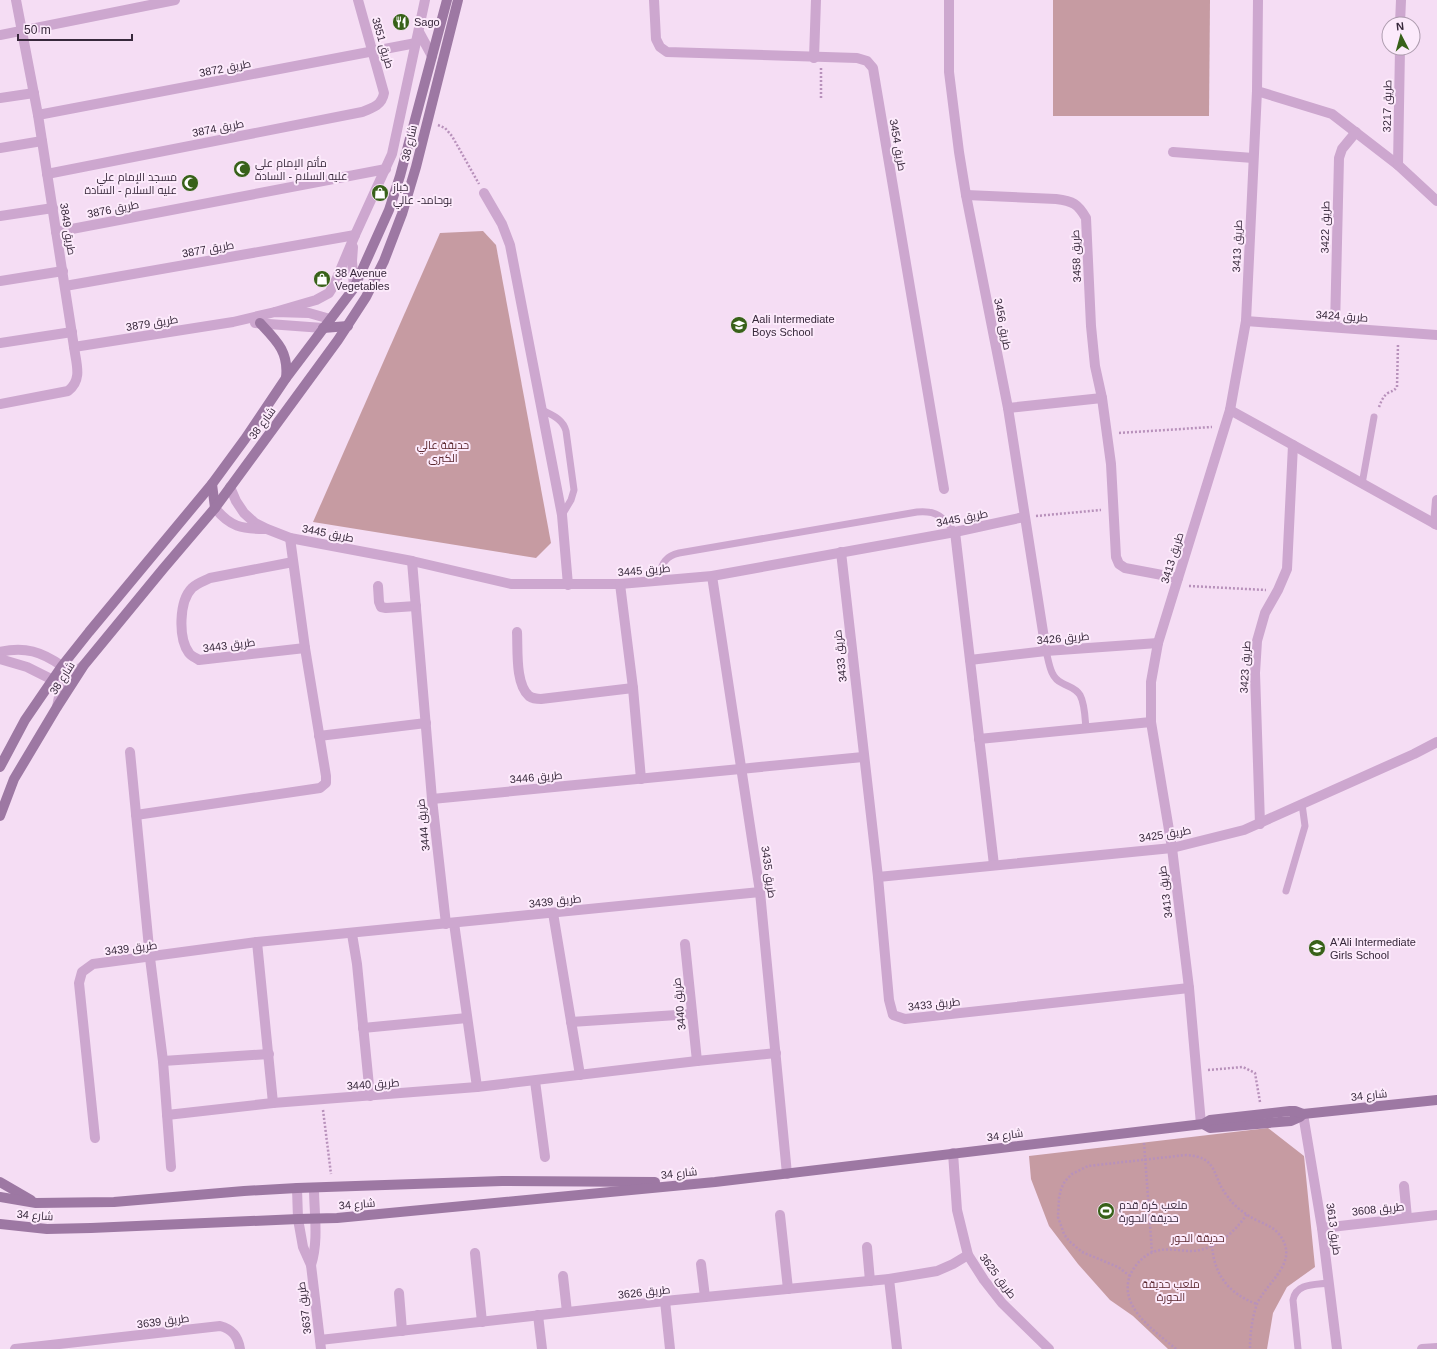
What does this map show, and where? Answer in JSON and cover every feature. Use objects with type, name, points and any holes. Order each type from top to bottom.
[{"type":"street","name":"طريق 3849","points":[[0,404],[68,391],[74,386],[78,379],[63,271],[38,115],[16,0]]},
{"type":"street","points":[[0,35],[175,0]]},
{"type":"street","name":"طريق 3851","points":[[358,0],[384,93]]},
{"type":"street","points":[[233,322],[275,312],[316,300],[329,294],[392,154],[425,0]]},
{"type":"street","name":"شارع 38","points":[[0,766],[26,720],[57,680],[62,666],[212,484],[245,439],[286,378],[354,288],[389,210],[400,176],[447,0]]},
{"type":"street","name":"شارع 38","points":[[0,816],[14,779],[56,707],[84,665],[215,508],[338,340],[342,327],[366,297],[394,238],[416,167],[458,0]]},
{"type":"street","name":"طريق 3454","points":[[654,0],[656,40],[660,47],[667,52],[818,58],[857,58],[867,61],[873,68],[944,489]]},
{"type":"street","points":[[816,0],[818,58]]},
{"type":"street","name":"طريق 3456","points":[[949,0],[949,72],[966,195],[1008,408],[1046,651]]},
{"type":"street","name":"طريق 3413","points":[[1202,1124],[1189,988],[1172,848],[1151,722],[1152,682],[1158,643],[1226,427],[1246,321],[1257,91],[1258,0]]},
{"type":"street","points":[[1400,16],[1401,0]]},
{"type":"street","points":[[419,32],[432,56]]},
{"type":"street","name":"طريق 3872","points":[[38,115],[416,43]]},
{"type":"street","name":"طريق 3217","points":[[1398,165],[1400,56]]},
{"type":"street","points":[[1257,91],[1332,114],[1398,165],[1437,202]]},
{"type":"street","points":[[0,98],[34,93]]},
{"type":"street","name":"طريق 3874","points":[[47,174],[362,112],[377,106],[383,99],[384,93]]},
{"type":"street","name":"طريق 3422","points":[[1335,328],[1339,158],[1342,149],[1356,132]]},
{"type":"street","points":[[0,148],[42,142]]},
{"type":"street","points":[[1173,152],[1253,158]]},
{"type":"street","name":"طريق 3876","points":[[56,232],[386,169]]},
{"type":"street","points":[[484,193],[502,224],[510,245],[562,515],[568,585]]},
{"type":"street","name":"طريق 3458","points":[[966,195],[1056,198],[1069,200],[1080,207],[1086,218],[1091,326],[1095,366],[1102,398],[1111,464],[1116,557],[1119,564],[1125,568],[1177,582]]},
{"type":"street","points":[[0,216],[53,208]]},
{"type":"street","points":[[354,288],[352,261],[355,235]]},
{"type":"street","name":"طريق 3877","points":[[65,286],[355,235]]},
{"type":"street","points":[[0,281],[63,271]]},
{"type":"street","points":[[275,312],[310,313],[330,319],[342,327]]},
{"type":"street","name":"طريق 3424","points":[[1246,321],[1437,335]]},
{"type":"street","points":[[233,322],[324,328],[342,327]]},
{"type":"street","name":"طريق 3879","points":[[74,347],[233,322]]},
{"type":"street","points":[[260,323],[282,348],[287,371],[286,378]]},
{"type":"street","points":[[0,344],[72,332]]},
{"type":"street","points":[[1008,408],[1102,398]]},
{"type":"street","points":[[1230,410],[1436,525],[1437,500]]},
{"type":"street","name":"طريق 3423","points":[[1260,824],[1255,673],[1257,641],[1265,613],[1278,590],[1287,569],[1293,445]]},
{"type":"street","points":[[212,484],[215,508],[224,519],[237,526],[251,529],[267,529]]},
{"type":"street","points":[[230,487],[236,501],[244,513],[255,523],[267,529]]},
{"type":"street","name":"طريق 3445","points":[[267,529],[290,538],[412,561],[511,584],[568,585],[620,584],[712,576],[955,532],[1024,517]]},
{"type":"street","points":[[955,532],[994,865]]},
{"type":"street","points":[[136,815],[320,788],[326,783],[327,780],[305,648],[290,538]]},
{"type":"street","name":"طريق 3433","points":[[841,552],[863,757],[878,877],[889,1000],[893,1015],[905,1019],[1189,988]]},
{"type":"street","name":"طريق 3444","points":[[412,561],[432,799],[450,924],[467,1018],[477,1087]]},
{"type":"street","name":"طريق 3443","points":[[293,562],[210,578],[198,583],[191,589],[185,599],[182,613],[182,629],[189,653],[199,660],[305,648]]},
{"type":"street","name":"طريق 3435","points":[[712,576],[760,892],[786,1174]]},
{"type":"street","points":[[620,584],[633,688],[642,779]]},
{"type":"street","points":[[378,586],[379,602],[381,607],[416,606]]},
{"type":"street","points":[[517,632],[519,673],[523,688],[530,697],[541,699],[633,688]]},
{"type":"street","name":"طريق 3426","points":[[970,660],[1046,651],[1158,643]]},
{"type":"street","points":[[0,652],[22,649],[36,652],[50,658],[62,666]]},
{"type":"street","points":[[0,660],[27,667],[57,680],[66,679],[84,665]]},
{"type":"street","points":[[56,707],[57,680]]},
{"type":"street","points":[[979,738],[1151,722]]},
{"type":"street","points":[[320,736],[426,723]]},
{"type":"street","name":"طريق 3425","points":[[878,877],[1172,848],[1244,830],[1260,824],[1414,754],[1437,742]]},
{"type":"street","points":[[130,752],[150,958],[163,1061],[171,1167]]},
{"type":"street","points":[[742,769],[863,757]]},
{"type":"street","name":"طريق 3446","points":[[432,799],[742,769]]},
{"type":"street","name":"طريق 3439","points":[[95,1138],[79,984],[82,972],[93,964],[150,958],[257,942],[352,934],[760,892]]},
{"type":"street","points":[[553,913],[580,1075]]},
{"type":"street","points":[[352,934],[357,964],[370,1096]]},
{"type":"street","points":[[257,942],[273,1103]]},
{"type":"street","name":"طريق 3440","points":[[685,944],[697,1061]]},
{"type":"street","points":[[571,1022],[692,1014]]},
{"type":"street","points":[[363,1028],[467,1018]]},
{"type":"street","name":"طريق 3440","points":[[167,1115],[273,1103],[477,1087],[776,1053]]},
{"type":"street","points":[[163,1061],[269,1054]]},
{"type":"street","points":[[535,1080],[545,1157]]},
{"type":"street","name":"شارع 34","points":[[0,1224],[47,1229],[337,1218],[715,1182],[1202,1124],[1210,1120],[1262,1114],[1295,1111],[1303,1114],[1437,1100]]},
{"type":"street","name":"شارع 34","points":[[1202,1124],[1210,1128],[1291,1120],[1300,1117],[1303,1114]]},
{"type":"street","name":"طريق 3613","points":[[1303,1114],[1322,1228],[1336,1349]]},
{"type":"street","name":"طريق 3625","points":[[953,1153],[956,1210],[968,1255],[984,1280],[1002,1303],[1049,1349]]},
{"type":"street","points":[[0,1182],[36,1203]]},
{"type":"street","name":"شارع 34","points":[[0,1197],[36,1203],[114,1202],[298,1188],[502,1182],[715,1182]]},
{"type":"street","points":[[1404,1186],[1406,1218]]},
{"type":"street","name":"طريق 3637","points":[[298,1188],[298,1219],[303,1247],[311,1265],[320,1345]]},
{"type":"street","name":"طريق 3637","points":[[311,1265],[315,1246],[314,1188]]},
{"type":"street","points":[[780,1215],[788,1289]]},
{"type":"street","name":"طريق 3608","points":[[1322,1228],[1437,1215]]},
{"type":"street","points":[[867,1247],[870,1281]]},
{"type":"street","points":[[475,1253],[482,1322]]},
{"type":"street","name":"طريق 3626","points":[[320,1345],[402,1331],[538,1315],[889,1279],[938,1271],[968,1255]]},
{"type":"street","points":[[701,1264],[705,1297]]},
{"type":"street","points":[[563,1276],[566,1312]]},
{"type":"street","points":[[889,1279],[897,1349]]},
{"type":"street","points":[[399,1293],[402,1331]]},
{"type":"street","points":[[665,1301],[670,1349]]},
{"type":"street","points":[[538,1315],[542,1349]]},
{"type":"street","name":"طريق 3639","points":[[15,1349],[77,1346],[220,1326],[236,1335],[240,1349]]},
{"type":"street","points":[[1422,1349],[1437,1348]]},
{"type":"lane","points":[[542,410],[560,420],[566,431],[574,490],[571,500],[562,515]]},
{"type":"lane","points":[[1362,484],[1374,417]]},
{"type":"lane","points":[[656,581],[663,563],[667,558],[673,555],[916,512],[933,512],[940,515],[955,532]]},
{"type":"lane","points":[[1046,651],[1052,674],[1061,683],[1072,687],[1080,694],[1086,728]]},
{"type":"lane","points":[[1286,891],[1305,826],[1302,804]]},
{"type":"lane","points":[[1298,1349],[1293,1300],[1294,1295],[1300,1288],[1329,1284]]},
{"type":"path","points":[[818,58],[821,98]]},
{"type":"path","points":[[427,121],[446,128],[484,193]]},
{"type":"path","points":[[1374,417],[1382,399],[1397,387],[1398,332]]},
{"type":"path","points":[[1107,434],[1226,427]]},
{"type":"path","points":[[1024,517],[1113,509]]},
{"type":"path","points":[[1177,582],[1278,590]]},
{"type":"path","points":[[1196,1070],[1243,1067],[1254,1073],[1262,1114]]},
{"type":"path","points":[[322,1100],[333,1187]]},
{"type":"path","points":[[1142,1131],[1152,1252]]},
{"type":"path","points":[[1130,1276],[1118,1267],[1082,1252],[1069,1241],[1064,1234],[1058,1217],[1058,1198],[1065,1181],[1079,1169],[1088,1166],[1186,1156],[1201,1158],[1213,1167],[1224,1193],[1231,1201],[1247,1214],[1274,1229],[1284,1241],[1286,1257],[1281,1270],[1273,1279],[1257,1304],[1252,1325],[1250,1349]]},
{"type":"path","points":[[1176,1349],[1140,1318],[1134,1309],[1129,1292],[1130,1276],[1138,1262],[1152,1252],[1172,1249],[1193,1251],[1212,1245],[1226,1237],[1236,1228],[1247,1214]]},
{"type":"path","points":[[1212,1245],[1215,1265],[1225,1282],[1239,1296],[1257,1304]]},
{"type":"green space","points":[[1053,0],[1210,0],[1209,116],[1053,116]]},
{"type":"green space","name":"حديقة عالي الكبرى","points":[[483,231],[496,245],[551,543],[536,558],[313,522],[440,233]]},
{"type":"green space","name":"حديقة الحور","points":[[1268,1128],[1304,1156],[1315,1267],[1287,1287],[1273,1313],[1267,1349],[1168,1349],[1133,1316],[1110,1300],[1078,1264],[1049,1226],[1031,1179],[1029,1156]]},
{"type":"place","name":"Sago","points":[[401,22]]},
{"type":"place","name":"مأتم الإمام علي عليه السلام - السادة","points":[[242,169]]},
{"type":"place","name":"مسجد الإمام علي عليه السلام - السادة","points":[[190,183]]},
{"type":"place","name":"خباز بوحامد- عالي","points":[[380,193]]},
{"type":"place","name":"38 Avenue Vegetables","points":[[322,279]]},
{"type":"place","name":"Aali Intermediate Boys School","points":[[739,325]]},
{"type":"place","name":"A'Ali Intermediate Girls School","points":[[1317,948]]},
{"type":"place","name":"ملعب كرة قدم حديقة الحورة","points":[[1106,1211]]},
{"type":"park label","name":"ملعب حديقة الحورة","points":[[1171,1290]]}]
